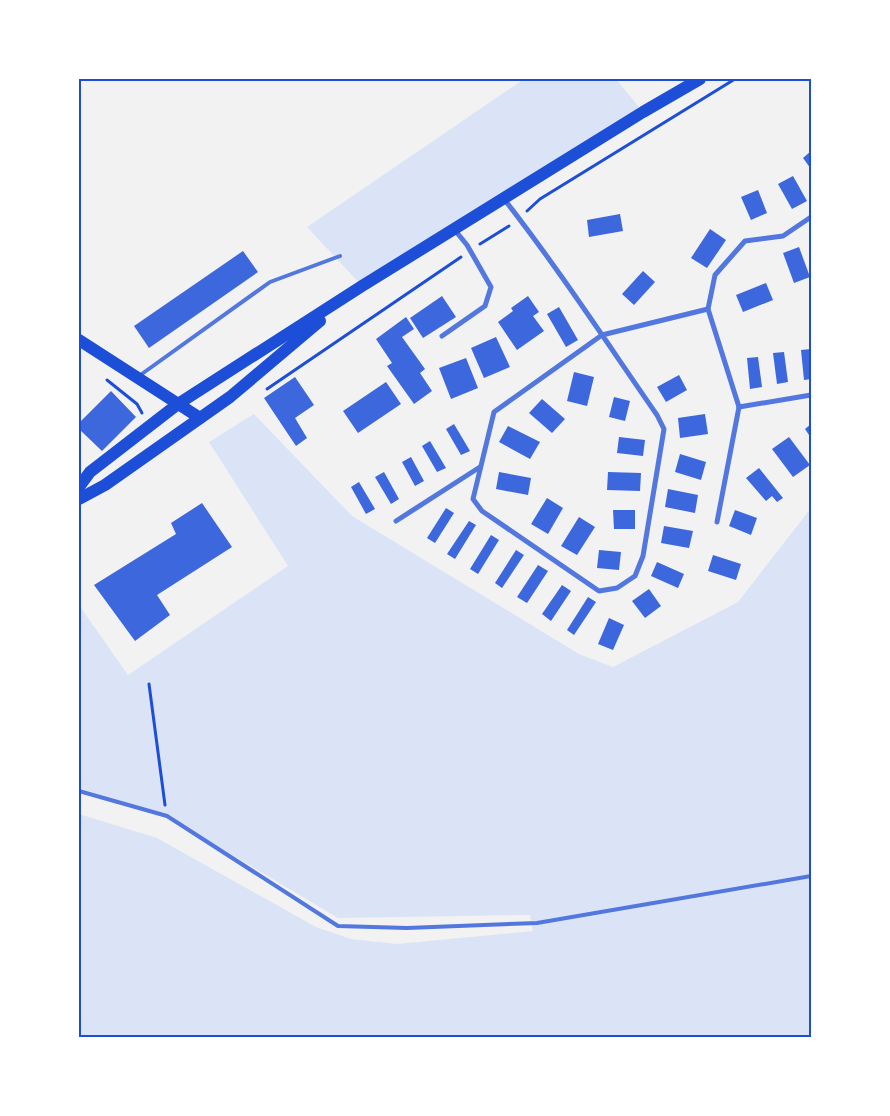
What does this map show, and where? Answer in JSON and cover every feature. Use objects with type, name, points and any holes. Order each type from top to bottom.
[{"type":"main road","points":[[79,486],[90,472],[178,404],[362,286],[700,79]]},
{"type":"main road","points":[[79,499],[105,485],[230,397],[362,286]]},
{"type":"main road","points":[[79,340],[200,418]]},
{"type":"street","points":[[504,198],[520,218],[602,336],[657,415],[664,429],[643,556],[635,576],[617,588],[600,591],[482,511],[473,499],[494,412],[602,336],[708,309]]},
{"type":"street","points":[[717,522],[739,408],[708,309],[715,275],[745,241],[783,236],[811,217]]},
{"type":"street","points":[[442,336],[485,306],[491,287],[470,250],[454,229]]},
{"type":"street","points":[[739,408],[811,395]]},
{"type":"street","points":[[396,522],[480,466]]},
{"type":"lane","points":[[137,377],[270,282],[340,256]]},
{"type":"lane","points":[[79,791],[167,816],[338,926],[407,928],[537,923],[811,876]]},
{"type":"path","points":[[266,390],[470,250],[520,218],[540,200],[736,79]]},
{"type":"path","points":[[106,358],[98,372],[137,404],[144,416]]},
{"type":"path","points":[[149,684],[167,816]]},
{"type":"shaded area","points":[[524,79],[616,79],[643,112],[362,286],[307,227]]},
{"type":"shaded area","points":[[254,414],[352,516],[579,654],[613,667],[738,602],[811,508],[811,1037],[79,1037],[79,814],[157,838],[316,927],[351,939],[397,944],[533,931],[530,915],[338,918],[167,816],[79,788],[79,605],[128,675],[288,566],[209,442]]},
{"type":"building","points":[[811,151],[811,169],[803,158]]},
{"type":"building","points":[[793,176],[807,201],[792,209],[778,184]]},
{"type":"building","points":[[758,190],[767,213],[751,220],[741,197]]},
{"type":"building","points":[[620,214],[623,231],[589,237],[587,220]]},
{"type":"building","points":[[710,229],[726,240],[707,268],[691,258]]},
{"type":"building","points":[[799,247],[810,277],[794,283],[783,253]]},
{"type":"building","points":[[243,251],[258,272],[149,348],[134,326]]},
{"type":"building","points":[[643,271],[655,282],[634,305],[622,294]]},
{"type":"building","points":[[766,283],[773,300],[743,312],[736,295]]},
{"type":"building","points":[[442,296],[456,317],[423,338],[410,318]]},
{"type":"building","points":[[528,296],[539,312],[533,316],[544,331],[517,350],[498,322],[513,311],[511,308]]},
{"type":"building","points":[[559,307],[578,340],[566,347],[547,314]]},
{"type":"building","points":[[406,317],[414,329],[402,337],[425,369],[420,373],[432,391],[414,404],[387,366],[392,363],[376,339]]},
{"type":"building","points":[[496,337],[510,367],[484,378],[471,348]]},
{"type":"building","points":[[811,349],[811,379],[804,380],[801,350]]},
{"type":"building","points":[[784,352],[788,382],[777,384],[773,353]]},
{"type":"building","points":[[758,357],[762,387],[750,389],[747,358]]},
{"type":"building","points":[[466,358],[478,388],[451,399],[439,368]]},
{"type":"building","points":[[574,372],[594,377],[587,406],[567,401]]},
{"type":"building","points":[[679,375],[687,390],[666,402],[657,387]]},
{"type":"building","points":[[295,377],[314,405],[295,418],[307,438],[296,446],[264,398]]},
{"type":"building","points":[[386,382],[401,404],[358,433],[343,411]]},
{"type":"building","points":[[111,391],[136,417],[102,451],[79,429],[79,423]]},
{"type":"building","points":[[614,397],[630,401],[625,421],[609,417]]},
{"type":"building","points":[[542,399],[565,419],[552,433],[529,413]]},
{"type":"building","points":[[705,414],[708,434],[680,438],[678,418]]},
{"type":"building","points":[[454,424],[470,451],[461,455],[446,429]]},
{"type":"building","points":[[811,424],[811,438],[805,429]]},
{"type":"building","points":[[508,426],[540,442],[530,459],[499,442]]},
{"type":"building","points":[[619,437],[645,440],[643,456],[617,453]]},
{"type":"building","points":[[789,437],[810,465],[793,477],[772,449]]},
{"type":"building","points":[[430,441],[446,468],[437,472],[422,446]]},
{"type":"building","points":[[680,454],[706,462],[701,480],[675,472]]},
{"type":"building","points":[[411,457],[424,481],[415,486],[402,462]]},
{"type":"building","points":[[759,468],[783,498],[777,502],[772,496],[766,501],[746,478]]},
{"type":"building","points":[[384,472],[399,499],[391,504],[375,477]]},
{"type":"building","points":[[499,472],[531,478],[528,495],[496,489]]},
{"type":"building","points":[[608,472],[641,473],[640,491],[607,490]]},
{"type":"building","points":[[359,482],[375,509],[366,514],[351,487]]},
{"type":"building","points":[[668,489],[698,495],[695,513],[665,507]]},
{"type":"building","points":[[547,498],[563,508],[548,534],[531,524]]},
{"type":"building","points":[[202,503],[232,547],[157,595],[170,615],[135,641],[94,585],[176,534],[171,523]]},
{"type":"building","points":[[446,508],[454,513],[435,543],[427,538]]},
{"type":"building","points":[[613,510],[635,510],[635,529],[614,529]]},
{"type":"building","points":[[735,510],[757,518],[751,535],[729,526]]},
{"type":"building","points":[[579,517],[595,527],[577,555],[561,546]]},
{"type":"building","points":[[469,521],[476,525],[455,559],[447,554]]},
{"type":"building","points":[[664,526],[693,531],[689,548],[661,543]]},
{"type":"building","points":[[491,535],[499,540],[478,574],[470,569]]},
{"type":"building","points":[[516,550],[524,555],[502,588],[495,583]]},
{"type":"building","points":[[599,550],[621,552],[619,570],[597,568]]},
{"type":"building","points":[[713,555],[741,564],[736,580],[708,571]]},
{"type":"building","points":[[657,562],[684,574],[678,588],[651,576]]},
{"type":"building","points":[[538,565],[548,571],[527,603],[517,597]]},
{"type":"building","points":[[562,585],[571,591],[551,621],[542,614]]},
{"type":"building","points":[[649,589],[661,606],[645,618],[632,601]]},
{"type":"building","points":[[588,597],[596,602],[574,635],[567,630]]},
{"type":"building","points":[[609,618],[624,625],[613,650],[598,644]]}]
